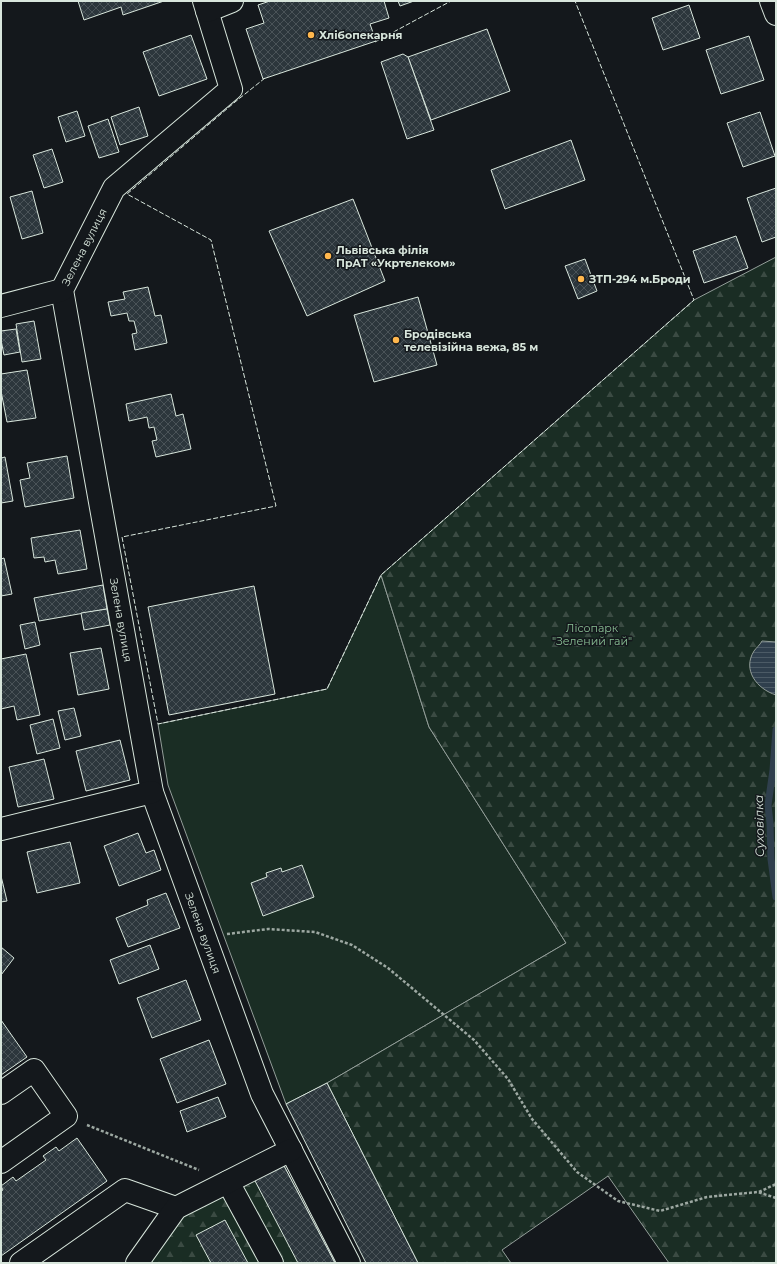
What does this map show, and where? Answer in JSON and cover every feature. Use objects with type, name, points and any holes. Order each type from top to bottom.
[{"type":"street","name":"Зелена вулиця","points":[[232,1],[205,6],[232,89],[114,188],[62,290],[152,792],[262,1094],[349,1263]]},
{"type":"street","points":[[771,1],[776,14]]},
{"type":"street","points":[[1,306],[62,290]]},
{"type":"street","points":[[1,829],[152,792]]},
{"type":"street","points":[[1,1093],[34,1070],[66,1116],[1,1162]]},
{"type":"street","points":[[137,1263],[176,1208],[290,1150]]},
{"type":"street","points":[[228,1182],[272,1263]]},
{"type":"street","points":[[21,1263],[125,1190],[176,1208]]},
{"type":"path","points":[[204,937],[268,928],[316,932],[352,945],[388,968],[474,1040],[508,1079],[532,1119],[577,1172],[618,1201],[660,1211],[707,1197],[758,1192],[776,1184]]},
{"type":"path","points":[[66,1116],[228,1182]]},
{"type":"path","points":[[758,1192],[776,1198]]},
{"type":"green space","name":"Лісопарк \"Зелений гай\"","points":[[776,257],[776,1263],[669,1263],[608,1176],[502,1250],[511,1263],[418,1263],[327,1083],[566,943],[429,727],[381,575],[694,300]]},
{"type":"green space","points":[[381,575],[429,727],[566,943],[327,1083],[286,1104],[168,785],[158,724],[327,689]]},
{"type":"green space","points":[[283,1164],[335,1263],[145,1263],[178,1218]]},
{"type":"water","points":[[762,641],[776,642],[776,695],[763,688],[753,678],[751,672],[751,658],[754,651]]},
{"type":"building","points":[[78,1],[164,1],[123,15],[121,7],[84,20]]},
{"type":"building","name":"Хлібопекарня","points":[[270,1],[384,1],[389,18],[370,24],[376,41],[263,79],[246,29],[264,23],[258,5]]},
{"type":"building","points":[[398,1],[414,1],[400,6]]},
{"type":"building","points":[[689,5],[700,38],[663,50],[652,18]]},
{"type":"building","points":[[487,29],[510,91],[431,120],[408,57]]},
{"type":"building","points":[[191,35],[207,79],[159,96],[143,52]]},
{"type":"building","points":[[749,36],[764,80],[721,94],[706,50]]},
{"type":"building","points":[[403,54],[408,57],[434,130],[407,139],[381,62]]},
{"type":"building","points":[[139,107],[148,136],[120,145],[111,117]]},
{"type":"building","points":[[77,111],[85,136],[66,142],[58,117]]},
{"type":"building","points":[[760,112],[775,156],[743,167],[727,123]]},
{"type":"building","points":[[108,119],[119,152],[99,158],[88,126]]},
{"type":"building","points":[[571,140],[585,180],[505,209],[491,170]]},
{"type":"building","points":[[52,149],[63,182],[44,188],[33,155]]},
{"type":"building","points":[[776,188],[776,237],[762,242],[747,198]]},
{"type":"building","points":[[32,191],[43,233],[22,239],[10,197]]},
{"type":"building","name":"Львівська філія ПрАТ «Укртелеком»","points":[[353,199],[385,281],[307,316],[269,231]]},
{"type":"building","points":[[736,236],[748,268],[704,283],[693,251]]},
{"type":"building","name":"ЗТП-294 м.Броди","points":[[585,259],[597,291],[578,299],[565,266]]},
{"type":"building","points":[[148,287],[155,316],[161,315],[167,343],[135,350],[132,334],[137,333],[134,321],[129,321],[127,313],[111,316],[108,302],[125,299],[123,292]]},
{"type":"building","name":"Бродівська телевізійна вежа, 85 м","points":[[418,297],[437,365],[374,382],[354,315]]},
{"type":"building","points":[[34,321],[41,359],[22,362],[16,324]]},
{"type":"building","points":[[16,329],[20,352],[4,355],[1,331]]},
{"type":"building","points":[[27,370],[36,418],[7,422],[1,391],[1,374]]},
{"type":"building","points":[[171,394],[176,416],[183,414],[191,449],[156,457],[152,441],[157,440],[154,427],[149,428],[147,417],[129,421],[126,404]]},
{"type":"building","points":[[67,456],[74,498],[25,507],[20,480],[30,478],[27,463]]},
{"type":"building","points":[[5,457],[13,501],[1,503],[1,458]]},
{"type":"building","points":[[80,530],[87,569],[58,574],[55,560],[45,562],[44,557],[34,558],[31,538]]},
{"type":"building","points":[[4,558],[12,594],[1,596],[1,559]]},
{"type":"building","points":[[103,585],[107,609],[39,621],[34,598]]},
{"type":"building","points":[[254,586],[275,694],[169,715],[148,607]]},
{"type":"building","points":[[107,609],[110,625],[84,630],[81,613]]},
{"type":"building","points":[[35,622],[40,645],[25,649],[20,625]]},
{"type":"building","points":[[101,648],[109,689],[78,695],[70,653]]},
{"type":"building","points":[[26,654],[40,715],[17,720],[14,706],[1,709],[1,659]]},
{"type":"building","points":[[74,708],[81,736],[65,740],[58,711]]},
{"type":"building","points":[[53,719],[60,748],[37,754],[30,725]]},
{"type":"building","points":[[120,740],[130,780],[86,791],[76,751]]},
{"type":"building","points":[[44,759],[54,799],[18,807],[9,767]]},
{"type":"building","points":[[138,833],[146,853],[154,850],[161,870],[119,886],[104,846]]},
{"type":"building","points":[[70,842],[80,883],[37,893],[27,852]]},
{"type":"building","points":[[302,865],[314,897],[263,916],[251,883],[267,877],[266,873],[281,868],[282,872]]},
{"type":"building","points":[[1,876],[7,901],[1,902]]},
{"type":"building","points":[[166,893],[180,928],[128,947],[116,918],[148,905],[147,900]]},
{"type":"building","points":[[150,945],[159,969],[119,984],[110,960]]},
{"type":"building","points":[[1,947],[14,958],[1,975]]},
{"type":"building","points":[[186,980],[201,1020],[152,1038],[137,998]]},
{"type":"building","points":[[1,1020],[27,1057],[1,1075]]},
{"type":"building","points":[[209,1040],[226,1084],[177,1103],[160,1059]]},
{"type":"building","points":[[327,1083],[418,1263],[366,1263],[286,1104]]},
{"type":"building","points":[[218,1097],[226,1117],[187,1132],[180,1111]]},
{"type":"building","points":[[77,1138],[107,1181],[1,1256],[1,1191],[3,1190],[1,1186],[13,1177],[16,1181],[46,1160],[43,1156],[56,1147],[59,1151]]},
{"type":"building","points":[[283,1164],[335,1263],[298,1263],[254,1179]]},
{"type":"building","points":[[225,1220],[248,1263],[211,1263],[196,1235]]},
{"type":"waterway","name":"Суховілка","points":[[776,730],[773,770],[768,805],[771,859],[776,897]]},
{"type":"fence","points":[[375,42],[451,1]]},
{"type":"fence","points":[[265,78],[127,194],[211,240],[276,506],[122,537],[158,724],[327,689],[381,575],[694,300],[575,1]]},
{"type":"place","name":"Хлібопекарня","points":[[311,35]]},
{"type":"place","name":"Львівська філія ПрАТ «Укртелеком»","points":[[328,256]]},
{"type":"place","name":"ЗТП-294 м.Броди","points":[[581,279]]},
{"type":"place","name":"Бродівська телевізійна вежа, 85 м","points":[[396,340]]}]
